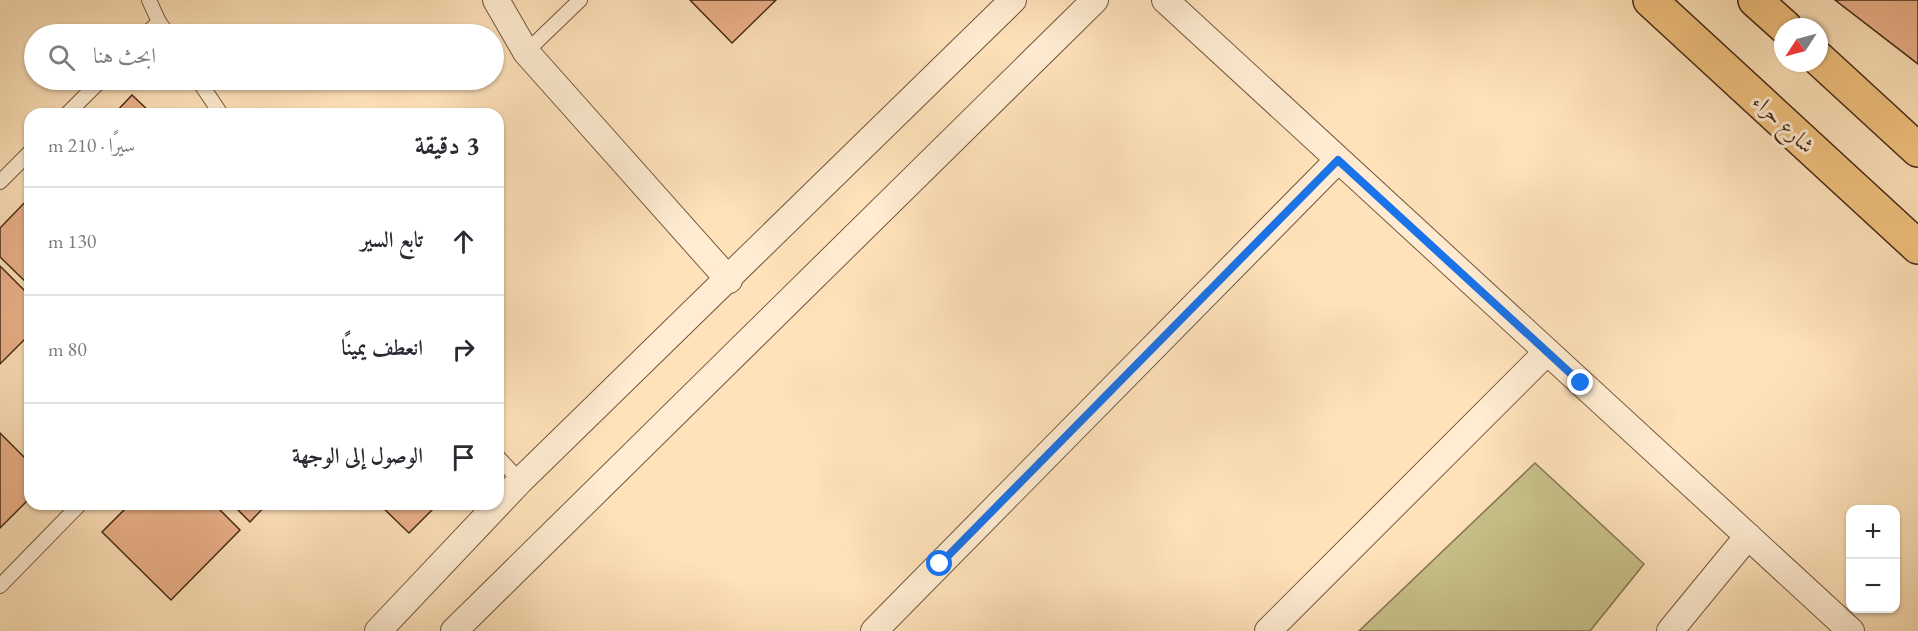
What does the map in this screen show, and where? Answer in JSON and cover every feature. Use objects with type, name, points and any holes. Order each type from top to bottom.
[{"type":"main road","name":"شارع حراء","points":[[1650,0],[1918,247]]},
{"type":"main road","points":[[1755,0],[1775,18]]},
{"type":"main road","points":[[1828,67],[1918,150]]},
{"type":"street","points":[[496,0],[526,52],[729,280]]},
{"type":"street","points":[[504,499],[1013,0]]},
{"type":"street","points":[[454,631],[1095,0]]},
{"type":"street","points":[[1165,0],[1851,631]]},
{"type":"street","points":[[874,631],[1338,160]]},
{"type":"street","points":[[1268,631],[1548,352]]},
{"type":"street","points":[[378,631],[493,510]]},
{"type":"street","points":[[1670,631],[1748,537]]},
{"type":"lane","points":[[149,0],[159,22]]},
{"type":"lane","points":[[526,52],[580,0]]},
{"type":"lane","points":[[73,108],[91,90]]},
{"type":"lane","points":[[205,90],[217,108]]},
{"type":"lane","points":[[0,182],[24,158]]},
{"type":"lane","points":[[504,464],[520,482]]},
{"type":"lane","points":[[0,586],[74,510]]},
{"type":"shaded area","points":[[1535,463],[1644,564],[1590,631],[1359,631]]},
{"type":"building","points":[[690,0],[776,0],[732,43]]},
{"type":"building","points":[[1835,0],[1918,0],[1918,64]]},
{"type":"building","points":[[132,95],[146,108],[120,108]]},
{"type":"building","points":[[24,203],[24,280],[0,257],[0,228]]},
{"type":"building","points":[[0,266],[24,290],[24,340],[0,364]]},
{"type":"building","points":[[0,433],[24,457],[24,504],[0,528]]},
{"type":"building","points":[[124,510],[220,510],[240,530],[171,600],[102,532]]},
{"type":"building","points":[[238,510],[261,510],[250,522]]},
{"type":"building","points":[[385,510],[432,510],[409,533]]},
{"type":"route","points":[[940,564],[1338,160],[1581,383]]}]
